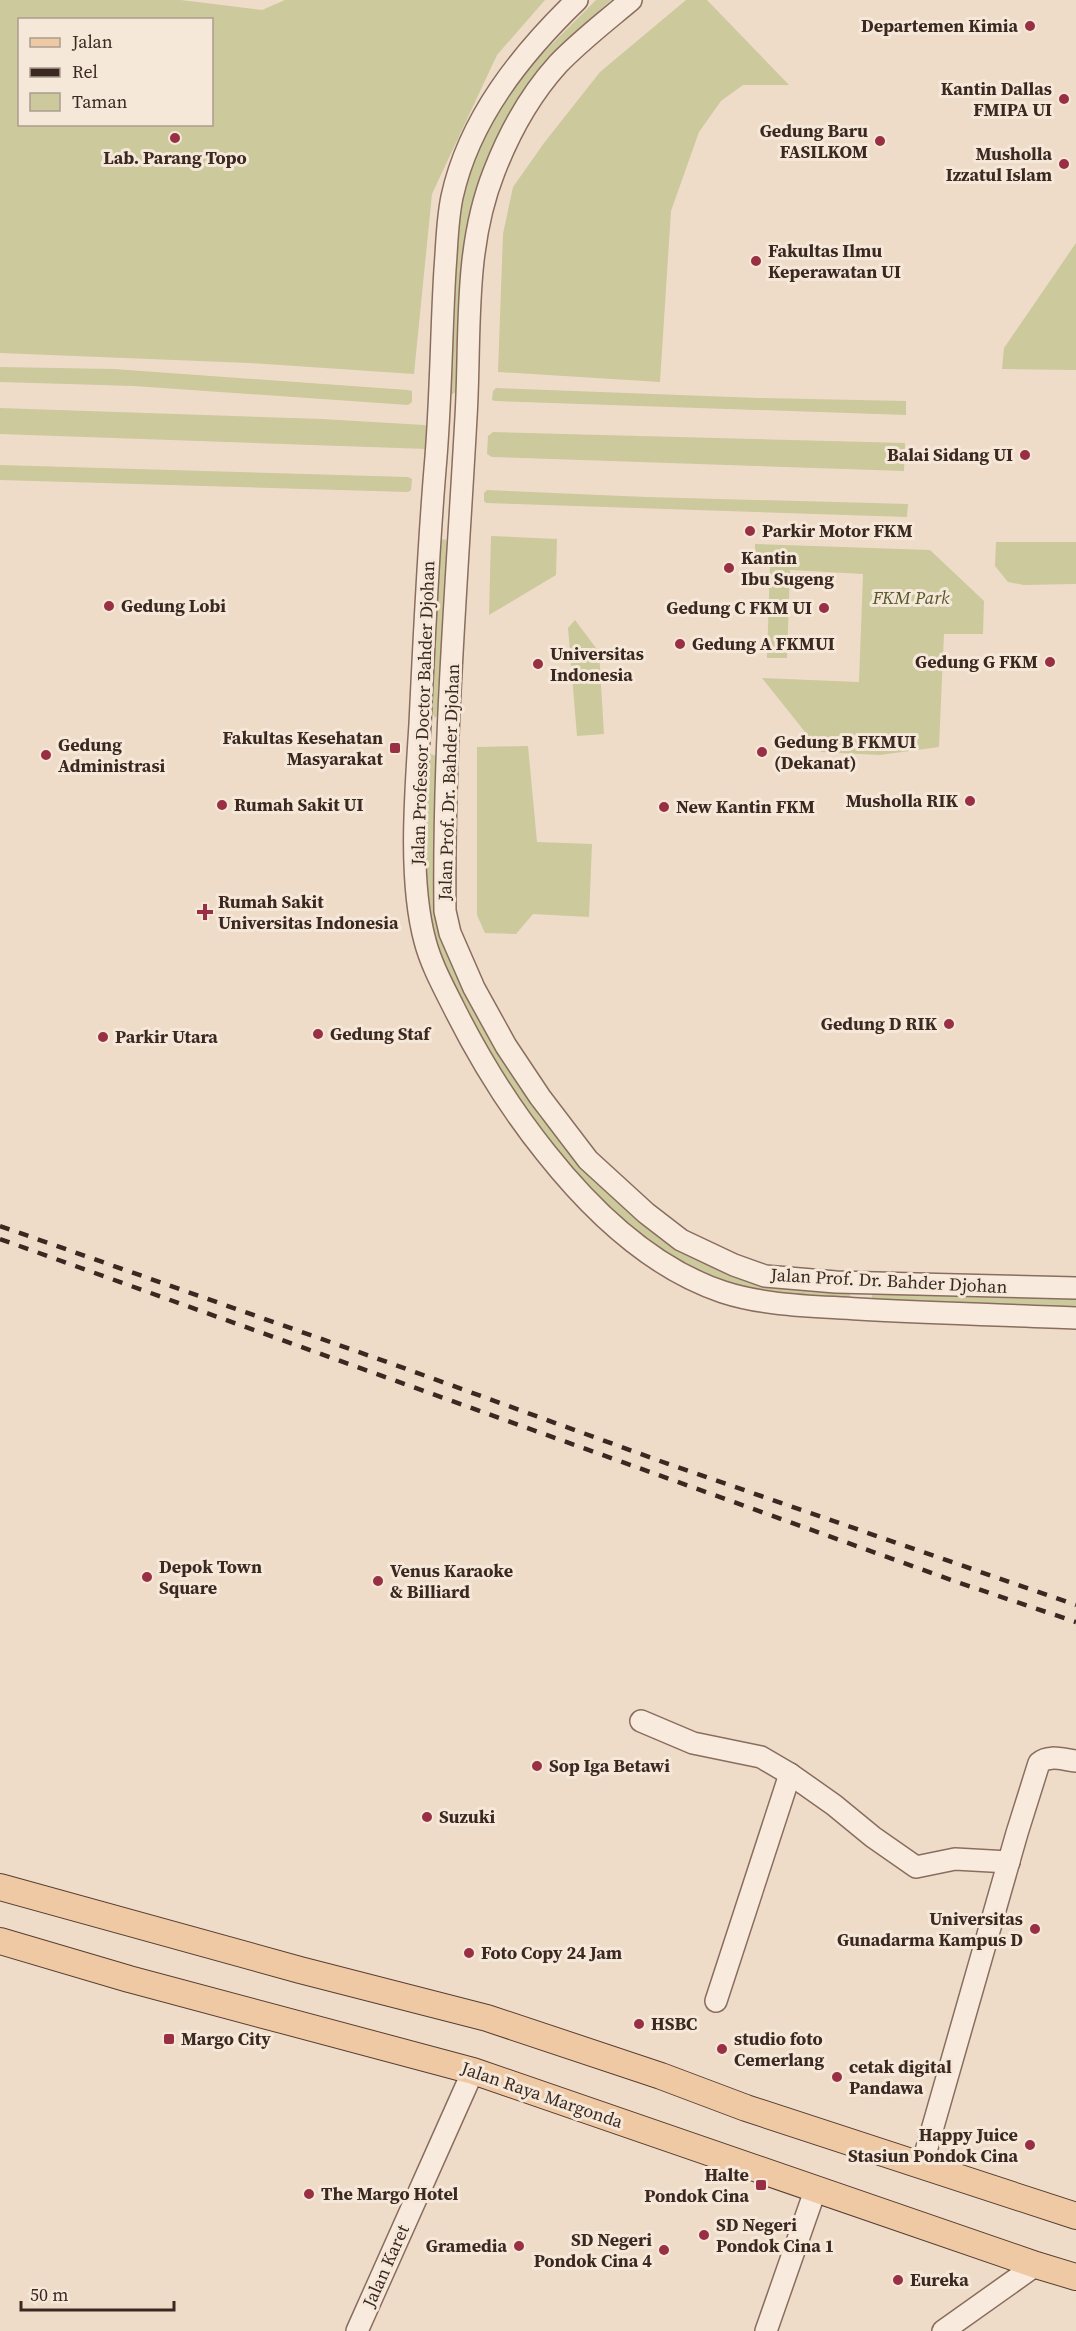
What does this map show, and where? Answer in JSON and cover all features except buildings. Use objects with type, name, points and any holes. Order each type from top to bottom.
[{"type":"main road","points":[[0,1887],[290,1967],[488,2018],[661,2076],[746,2108],[1076,2216]]},
{"type":"main road","name":"Jalan Raya Margonda","points":[[0,1941],[129,1979],[473,2071],[1076,2277]]},
{"type":"street","name":"Jalan Professor Doctor Bahder Djohan","points":[[577,0],[537,42],[504,82],[479,123],[465,154],[448,222],[416,799],[419,919],[426,947],[473,1047],[515,1115],[554,1164],[583,1197],[624,1234],[649,1253],[695,1280],[740,1297],[802,1306],[915,1313],[1076,1318]]},
{"type":"street","name":"Jalan Prof. Dr. Bahder Djohan","points":[[631,0],[558,64],[531,99],[510,135],[493,174],[477,227],[470,295],[466,416],[447,738],[445,911],[450,933],[474,988],[506,1046],[540,1097],[588,1160],[646,1213],[681,1240],[725,1262],[765,1276],[862,1282],[1076,1288]]},
{"type":"street","points":[[861,1309],[862,1282]]},
{"type":"street","points":[[641,1720],[693,1743],[761,1757],[834,1805],[873,1837],[916,1867],[955,1858],[1009,1862]]},
{"type":"street","points":[[922,2165],[1039,1763],[1043,1759],[1052,1758],[1076,1761]]},
{"type":"street","points":[[716,2001],[790,1774]]},
{"type":"street","name":"Jalan Karet","points":[[357,2331],[473,2071]]},
{"type":"street","points":[[766,2331],[816,2188]]},
{"type":"street","points":[[943,2331],[1036,2265]]},
{"type":"green space","points":[[0,0],[181,0],[262,10],[285,0],[545,0],[497,55],[432,194],[414,374],[249,363],[0,353]]},
{"type":"green space","points":[[596,0],[611,0],[583,25],[528,83],[487,161],[475,197],[458,347],[456,392],[451,395],[448,393],[448,325],[460,209],[474,157],[518,78]]},
{"type":"green space","points":[[686,0],[707,0],[789,85],[743,85],[721,101],[699,132],[671,211],[660,382],[498,372],[503,234],[513,187],[544,143],[600,72]]},
{"type":"green space","points":[[1076,243],[1076,370],[1002,369],[1004,348]]},
{"type":"green space","points":[[0,367],[114,369],[408,390],[412,391],[412,402],[408,405],[134,386],[0,382]]},
{"type":"green space","points":[[496,388],[906,401],[906,415],[495,401],[492,400],[493,391]]},
{"type":"green space","points":[[0,408],[322,419],[424,425],[428,426],[427,449],[0,434]]},
{"type":"green space","points":[[493,432],[905,443],[904,471],[492,457],[487,454],[488,436]]},
{"type":"green space","points":[[0,465],[408,477],[412,479],[411,490],[408,492],[0,480]]},
{"type":"green space","points":[[487,490],[908,504],[907,517],[486,503],[484,493]]},
{"type":"green space","points":[[491,536],[557,539],[556,575],[489,615]]},
{"type":"green space","points":[[446,540],[447,547],[440,713],[435,718],[431,710],[439,541]]},
{"type":"green space","points":[[996,542],[1076,542],[1076,584],[1024,585],[1008,582],[995,566]]},
{"type":"green space","name":"FKM Park","points":[[755,544],[930,550],[984,601],[983,634],[944,634],[939,747],[880,755],[821,752],[762,678],[859,682],[863,574],[790,570],[787,658],[767,658],[770,564],[755,563]]},
{"type":"green space","points":[[575,620],[599,652],[604,734],[577,736],[568,628]]},
{"type":"green space","points":[[528,746],[537,842],[592,844],[589,917],[533,914],[516,934],[485,933],[477,915],[477,747]]},
{"type":"green space","points":[[430,754],[437,756],[434,884],[436,907],[449,958],[485,1027],[539,1116],[583,1167],[681,1249],[849,1290],[850,1296],[846,1299],[789,1299],[726,1286],[671,1258],[610,1211],[552,1149],[483,1046],[432,934],[424,900],[426,758]]},
{"type":"green space","points":[[873,1293],[1076,1297],[1076,1308],[871,1299]]},
{"type":"railway","points":[[0,1226],[660,1461],[1076,1605]]},
{"type":"railway","points":[[0,1239],[954,1581],[1076,1622]]},
{"type":"place","name":"Departemen Kimia","points":[[1030,26]]},
{"type":"place","name":"Kantin Dallas FMIPA UI","points":[[1064,99]]},
{"type":"place","name":"Lab. Parang Topo","points":[[175,138]]},
{"type":"place","name":"Gedung Baru FASILKOM","points":[[880,141]]},
{"type":"place","name":"Musholla Izzatul Islam","points":[[1064,164]]},
{"type":"place","name":"Fakultas Ilmu Keperawatan UI","points":[[756,261]]},
{"type":"place","name":"Balai Sidang UI","points":[[1025,455]]},
{"type":"place","name":"Parkir Motor FKM","points":[[750,531]]},
{"type":"place","name":"Kantin Ibu Sugeng","points":[[729,568]]},
{"type":"place","name":"Gedung Lobi","points":[[109,606]]},
{"type":"place","name":"Gedung C FKM UI","points":[[824,608]]},
{"type":"place","name":"Gedung A FKMUI","points":[[680,644]]},
{"type":"place","name":"Gedung G FKM","points":[[1050,662]]},
{"type":"place","name":"Universitas Indonesia","points":[[538,664]]},
{"type":"place","name":"Fakultas Kesehatan Masyarakat","points":[[395,748]]},
{"type":"place","name":"Gedung B FKMUI (Dekanat)","points":[[762,752]]},
{"type":"place","name":"Gedung Administrasi","points":[[46,755]]},
{"type":"place","name":"Musholla RIK","points":[[970,801]]},
{"type":"place","name":"Rumah Sakit UI","points":[[222,805]]},
{"type":"place","name":"New Kantin FKM","points":[[664,807]]},
{"type":"place","name":"Rumah Sakit Universitas Indonesia","points":[[205,912]]},
{"type":"place","name":"Gedung D RIK","points":[[949,1024]]},
{"type":"place","name":"Gedung Staf","points":[[318,1034]]},
{"type":"place","name":"Parkir Utara","points":[[103,1037]]},
{"type":"place","name":"Depok Town Square","points":[[147,1577]]},
{"type":"place","name":"Venus Karaoke & Billiard","points":[[378,1581]]},
{"type":"place","name":"Sop Iga Betawi","points":[[537,1766]]},
{"type":"place","name":"Suzuki","points":[[427,1817]]},
{"type":"place","name":"Universitas Gunadarma Kampus D","points":[[1035,1929]]},
{"type":"place","name":"Foto Copy 24 Jam","points":[[469,1953]]},
{"type":"place","name":"HSBC","points":[[639,2024]]},
{"type":"place","name":"Margo City","points":[[169,2039]]},
{"type":"place","name":"studio foto Cemerlang","points":[[722,2049]]},
{"type":"place","name":"cetak digital Pandawa","points":[[837,2077]]},
{"type":"place","name":"Happy Juice Stasiun Pondok Cina","points":[[1030,2145]]},
{"type":"place","name":"Halte Pondok Cina","points":[[761,2185]]},
{"type":"place","name":"The Margo Hotel","points":[[309,2194]]},
{"type":"place","name":"SD Negeri Pondok Cina 1","points":[[704,2235]]},
{"type":"place","name":"Gramedia","points":[[519,2246]]},
{"type":"place","name":"SD Negeri Pondok Cina 4","points":[[664,2250]]},
{"type":"place","name":"Eureka","points":[[898,2280]]}]
